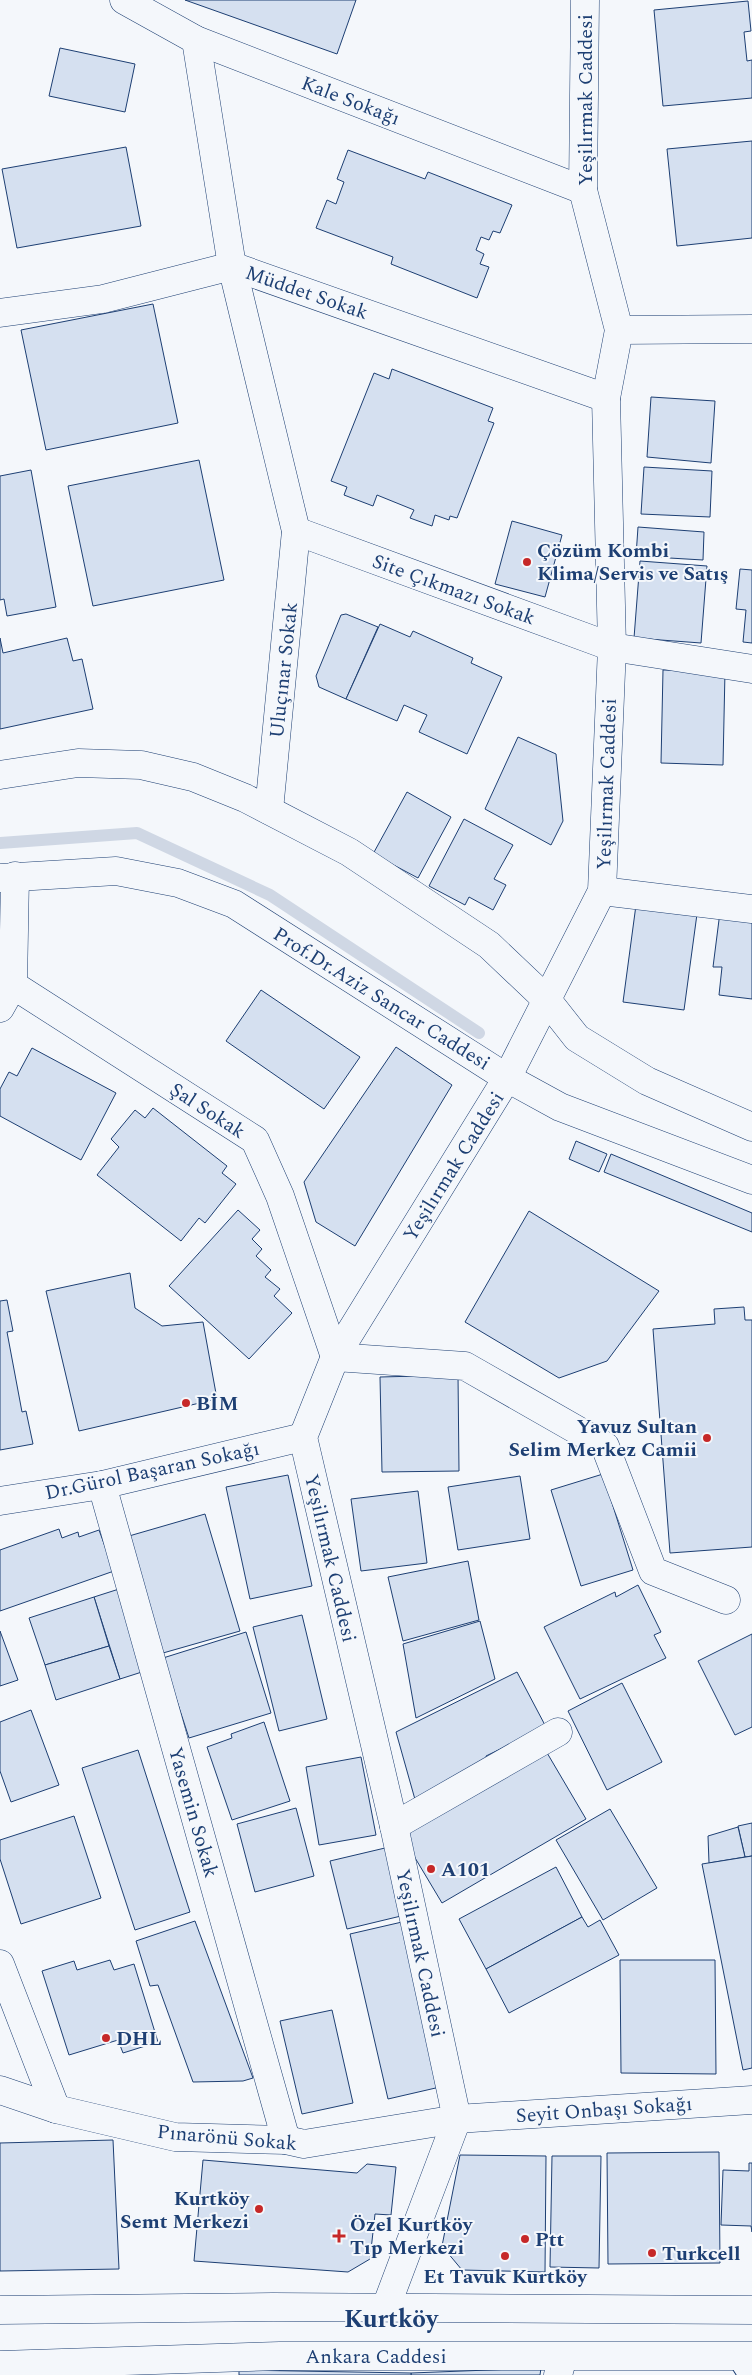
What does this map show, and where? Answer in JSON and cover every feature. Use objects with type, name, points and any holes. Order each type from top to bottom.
[{"type":"street","name":"Kale Sokağı","points":[[124,0],[196,40],[583,190]]},
{"type":"street","name":"Yeşilırmak Caddesi","points":[[457,2119],[394,1826],[303,1437],[335,1357],[507,1078],[602,891],[612,647],[606,398],[619,330],[583,190],[585,0]]},
{"type":"street","name":"Uluçınar Sokak","points":[[196,40],[232,266],[296,531],[269,810]]},
{"type":"street","name":"Müddet Sokak","points":[[0,313],[103,299],[232,266],[606,398]]},
{"type":"street","points":[[619,330],[752,329]]},
{"type":"street","name":"Site Çıkmazı Sokak","points":[[296,531],[612,647],[752,669]]},
{"type":"street","points":[[0,775],[78,763],[142,765],[192,777],[269,810],[350,852],[489,945],[547,1000],[577,1038],[647,1081],[752,1127]]},
{"type":"street","name":"Prof.Dr.Aziz Sancar Caddesi","points":[[8,877],[116,871],[178,883],[234,904],[507,1078],[560,1107],[752,1180]]},
{"type":"street","points":[[7,997],[8,877]]},
{"type":"street","points":[[602,891],[752,909]]},
{"type":"street","name":"Şal Sokak","points":[[7,997],[255,1140],[280,1196],[335,1357]]},
{"type":"street","points":[[335,1357],[465,1366],[604,1446],[653,1571],[726,1600]]},
{"type":"street","name":"Dr.Gürol Başaran Sokağı","points":[[0,1501],[102,1485],[303,1437]]},
{"type":"street","name":"Yasemin Sokak","points":[[102,1485],[286,2140]]},
{"type":"street","points":[[394,1826],[558,1732]]},
{"type":"street","points":[[0,1964],[56,2108]]},
{"type":"street","name":"Pınarönü Sokak","points":[[0,2090],[56,2108],[175,2137],[286,2140],[304,2144],[457,2119]]},
{"type":"street","name":"Seyit Onbaşı Sokağı","points":[[457,2119],[752,2100]]},
{"type":"street","points":[[386,2307],[457,2119]]},
{"type":"street","points":[[0,2310],[386,2307],[752,2310]]},
{"type":"street","name":"Ankara Caddesi","points":[[0,2365],[38,2369],[289,2356],[560,2366],[746,2362]]},
{"type":"building","points":[[185,0],[356,0],[337,54]]},
{"type":"building","points":[[748,1],[751,31],[744,32],[747,61],[752,60],[752,98],[663,106],[654,10]]},
{"type":"building","points":[[60,48],[135,64],[125,112],[49,96]]},
{"type":"building","points":[[752,141],[752,238],[677,246],[667,149]]},
{"type":"building","points":[[126,147],[141,226],[17,248],[2,169]]},
{"type":"building","points":[[348,150],[425,179],[428,172],[512,205],[500,233],[493,231],[489,240],[481,237],[476,250],[484,254],[480,264],[489,267],[477,298],[391,264],[393,257],[316,228],[327,200],[336,204],[344,182],[337,179]]},
{"type":"building","points":[[153,304],[178,423],[46,450],[21,330]]},
{"type":"building","points":[[392,369],[493,408],[488,421],[494,423],[457,518],[450,516],[449,520],[435,515],[432,526],[410,518],[414,510],[377,495],[373,506],[344,495],[347,487],[331,481],[374,373],[389,379]]},
{"type":"building","points":[[651,397],[715,401],[711,463],[647,457]]},
{"type":"building","points":[[199,460],[224,580],[93,606],[68,486]]},
{"type":"building","points":[[644,467],[712,471],[710,517],[641,514]]},
{"type":"building","points":[[31,470],[56,607],[7,616],[4,599],[0,600],[0,476]]},
{"type":"building","points":[[512,521],[562,535],[545,597],[495,584]]},
{"type":"building","points":[[638,527],[704,532],[703,560],[636,556]]},
{"type":"building","points":[[640,561],[707,566],[701,643],[634,638]]},
{"type":"building","points":[[740,569],[752,570],[752,643],[743,642],[746,610],[736,609]]},
{"type":"building","points":[[346,614],[378,627],[346,699],[319,687],[316,676],[341,615]]},
{"type":"building","points":[[380,624],[410,637],[413,631],[473,658],[471,663],[502,677],[467,754],[419,732],[427,715],[404,705],[397,721],[346,699]]},
{"type":"building","points":[[0,638],[3,653],[67,638],[73,661],[82,659],[93,709],[0,729]]},
{"type":"building","points":[[663,670],[725,671],[723,765],[661,763]]},
{"type":"building","points":[[518,737],[556,754],[563,821],[551,845],[485,809]]},
{"type":"building","points":[[407,792],[451,817],[418,878],[373,854]]},
{"type":"building","points":[[464,819],[513,845],[494,879],[506,885],[493,910],[469,897],[465,905],[429,886]]},
{"type":"building","points":[[636,905],[697,914],[684,1010],[623,1002]]},
{"type":"building","points":[[720,912],[752,915],[752,999],[719,995],[722,967],[713,967]]},
{"type":"building","points":[[261,990],[360,1057],[324,1109],[226,1041]]},
{"type":"building","points":[[396,1047],[452,1085],[355,1246],[316,1222],[304,1182]]},
{"type":"building","points":[[32,1048],[116,1093],[81,1160],[0,1116],[0,1089],[9,1072],[17,1076]]},
{"type":"building","points":[[153,1108],[227,1166],[222,1173],[236,1184],[205,1223],[199,1218],[181,1241],[97,1175],[119,1147],[111,1139],[135,1110],[145,1118]]},
{"type":"building","points":[[576,1141],[607,1154],[599,1172],[569,1159]]},
{"type":"building","points":[[611,1154],[752,1213],[752,1232],[604,1172]]},
{"type":"building","points":[[238,1210],[260,1230],[252,1239],[262,1249],[256,1256],[271,1270],[265,1277],[280,1289],[274,1296],[292,1313],[249,1359],[169,1286]]},
{"type":"building","points":[[529,1211],[659,1291],[607,1361],[559,1378],[465,1322]]},
{"type":"building","points":[[130,1273],[135,1308],[162,1326],[203,1322],[217,1399],[79,1431],[46,1291]]},
{"type":"building","points":[[7,1300],[13,1331],[7,1332],[22,1412],[26,1411],[33,1444],[0,1450],[0,1301]]},
{"type":"building","name":"Yavuz Sultan Selim Merkez Camii","points":[[744,1307],[745,1320],[752,1320],[752,1547],[670,1553],[653,1329],[715,1324],[714,1309]]},
{"type":"building","points":[[458,1375],[459,1471],[382,1472],[380,1377]]},
{"type":"building","points":[[603,1474],[633,1570],[581,1586],[551,1490]]},
{"type":"building","points":[[288,1475],[312,1586],[250,1599],[226,1487]]},
{"type":"building","points":[[520,1476],[530,1539],[458,1550],[448,1487]]},
{"type":"building","points":[[418,1491],[427,1563],[361,1571],[351,1499]]},
{"type":"building","points":[[205,1514],[240,1631],[163,1653],[129,1536]]},
{"type":"building","points":[[59,1529],[62,1538],[78,1532],[79,1537],[99,1530],[114,1571],[0,1611],[0,1550]]},
{"type":"building","points":[[468,1561],[479,1620],[403,1641],[388,1577]]},
{"type":"building","points":[[638,1585],[661,1632],[654,1635],[666,1658],[580,1699],[544,1627],[615,1592],[616,1597]]},
{"type":"building","points":[[119,1589],[145,1671],[120,1679],[94,1597]]},
{"type":"building","points":[[94,1597],[109,1646],[45,1665],[29,1618]]},
{"type":"building","points":[[302,1615],[327,1719],[279,1731],[253,1627]]},
{"type":"building","points":[[480,1621],[495,1679],[416,1718],[403,1644]]},
{"type":"building","points":[[0,1631],[18,1680],[0,1686]]},
{"type":"building","points":[[246,1632],[271,1713],[189,1738],[163,1658]]},
{"type":"building","points":[[752,1634],[752,1727],[735,1735],[698,1661]]},
{"type":"building","points":[[109,1646],[120,1679],[56,1700],[45,1665]]},
{"type":"building","points":[[517,1672],[546,1727],[486,1756],[487,1763],[416,1803],[396,1732]]},
{"type":"building","points":[[622,1683],[662,1762],[607,1790],[568,1711]]},
{"type":"building","points":[[31,1710],[59,1785],[11,1802],[0,1771],[0,1722]]},
{"type":"building","points":[[264,1722],[290,1801],[232,1820],[207,1747],[232,1738],[231,1734]]},
{"type":"building","points":[[543,1746],[586,1819],[442,1903],[399,1831]]},
{"type":"building","points":[[138,1750],[190,1912],[135,1930],[82,1768]]},
{"type":"building","points":[[361,1757],[376,1835],[319,1845],[306,1767]]},
{"type":"building","points":[[296,1808],[314,1876],[255,1892],[237,1824]]},
{"type":"building","points":[[610,1809],[657,1888],[603,1920],[556,1840]]},
{"type":"building","points":[[74,1816],[101,1898],[21,1924],[0,1859],[0,1840]]},
{"type":"building","points":[[752,1823],[752,1856],[745,1857],[738,1826]]},
{"type":"building","points":[[738,1827],[745,1857],[709,1863],[708,1836]]},
{"type":"building","points":[[385,1848],[401,1916],[347,1929],[330,1861]]},
{"type":"building","points":[[752,1856],[752,2068],[743,2070],[702,1864]]},
{"type":"building","points":[[556,1867],[582,1917],[486,1969],[459,1919]]},
{"type":"building","points":[[582,1917],[588,1927],[600,1920],[619,1955],[509,2013],[486,1969]]},
{"type":"building","points":[[195,1921],[253,2078],[243,2081],[193,2082],[158,1985],[150,1986],[136,1941]]},
{"type":"building","points":[[402,1922],[440,2087],[388,2099],[350,1934]]},
{"type":"building","points":[[110,1960],[114,1970],[134,1964],[158,2042],[123,2053],[118,2040],[69,2055],[42,1971],[74,1961],[77,1970]]},
{"type":"building","points":[[620,1960],[715,1960],[716,2074],[621,2073]]},
{"type":"building","points":[[332,2010],[353,2103],[302,2114],[280,2021]]},
{"type":"building","points":[[113,2140],[119,2269],[0,2271],[0,2143]]},
{"type":"building","points":[[719,2152],[720,2263],[608,2264],[607,2153]]},
{"type":"building","points":[[460,2155],[546,2156],[545,2272],[462,2270],[442,2246]]},
{"type":"building","points":[[552,2156],[601,2156],[599,2268],[550,2267]]},
{"type":"building","points":[[203,2160],[357,2173],[367,2164],[396,2167],[391,2215],[375,2214],[370,2259],[348,2272],[194,2261]]},
{"type":"building","points":[[749,2163],[752,2163],[752,2232],[751,2226],[721,2225],[723,2170],[749,2171]]},
{"type":"building","points":[[541,2368],[540,2375],[411,2375],[411,2373]]},
{"type":"building","points":[[239,2370],[411,2373],[411,2375],[239,2375]]},
{"type":"waterway","points":[[0,843],[137,833],[270,895],[479,1033]]},
{"type":"place","name":"Çözüm Kombi Klima/Servis ve Satış","points":[[527,562]]},
{"type":"place","name":"BİM","points":[[186,1403]]},
{"type":"place","name":"Yavuz Sultan Selim Merkez Camii","points":[[707,1438]]},
{"type":"place","name":"A101","points":[[431,1869]]},
{"type":"place","name":"DHL","points":[[106,2038]]},
{"type":"place","name":"Kurtköy Semt Merkezi","points":[[259,2209]]},
{"type":"place","name":"Özel Kurtköy Tıp Merkezi","points":[[339,2236]]},
{"type":"place","name":"Ptt","points":[[525,2239]]},
{"type":"place","name":"Turkcell","points":[[652,2253]]},
{"type":"place","name":"Et Tavuk Kurtköy","points":[[505,2256]]},
{"type":"district","name":"Kurtköy","points":[[391,2318]]}]
